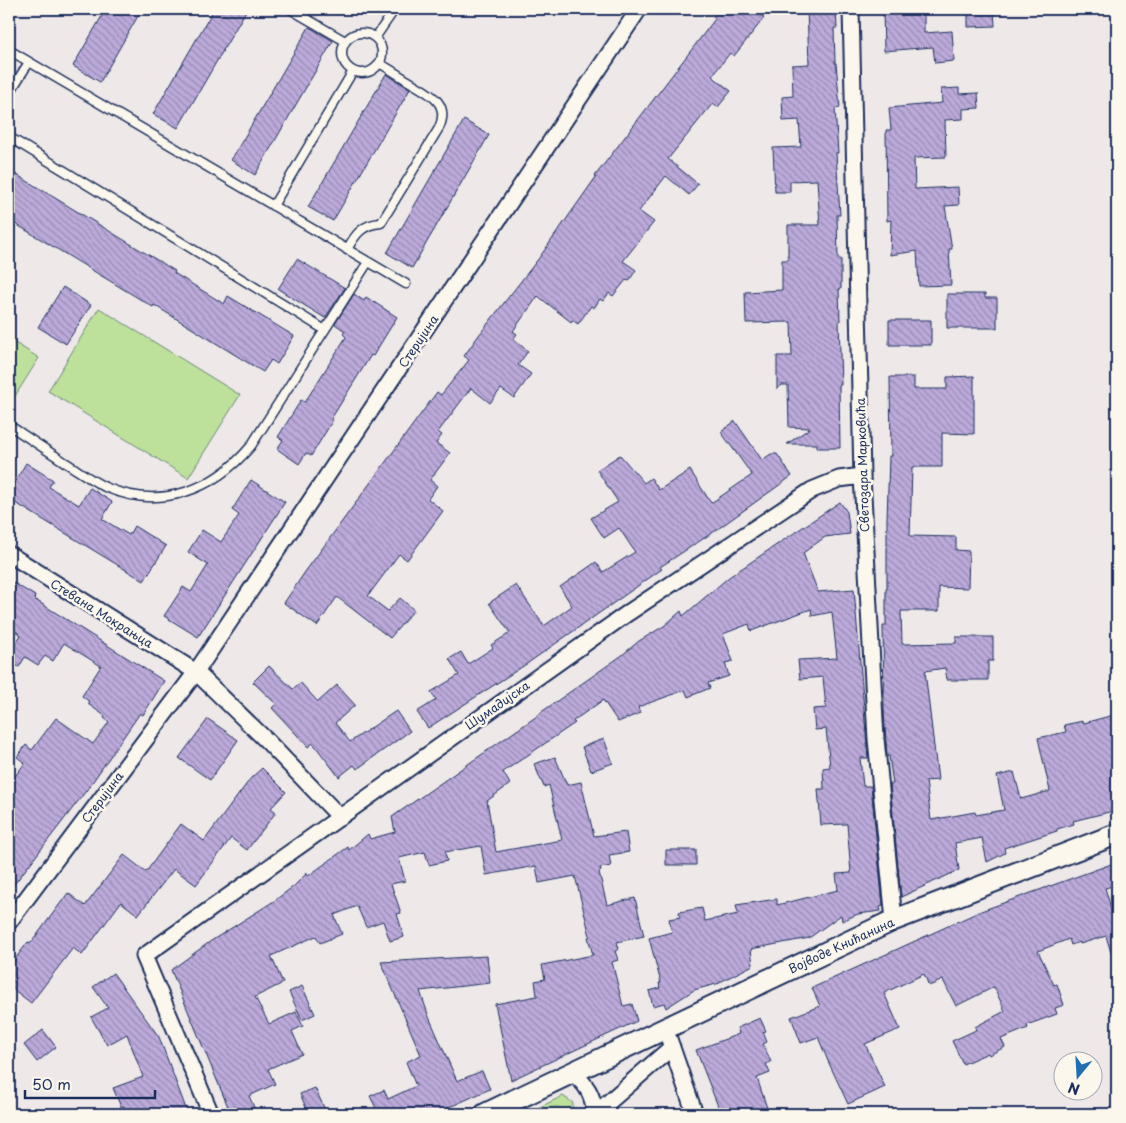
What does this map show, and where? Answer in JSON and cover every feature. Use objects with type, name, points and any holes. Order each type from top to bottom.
[{"type":"street","name":"Стеријина","points":[[9,922],[196,672],[639,9]]},
{"type":"street","name":"Светозара Марковића","points":[[851,9],[862,476],[876,739],[894,920]]},
{"type":"street","name":"Шумадијска","points":[[211,1114],[144,956],[628,613],[812,490],[839,480],[862,476]]},
{"type":"street","name":"Стевана Мокрањца","points":[[9,554],[196,672]]},
{"type":"street","points":[[196,672],[266,740],[339,816]]},
{"type":"street","name":"Војводе Книћанина","points":[[485,1114],[571,1072],[669,1037],[894,920],[1117,834]]},
{"type":"street","points":[[669,1037],[695,1114]]},
{"type":"street","name":"Војводе Книћанина","points":[[595,1114],[669,1037]]},
{"type":"street","name":"Војводе Книћанина","points":[[571,1072],[582,1080],[589,1089],[593,1098],[595,1114]]},
{"type":"lane","points":[[290,9],[345,41]]},
{"type":"lane","points":[[375,38],[395,9]]},
{"type":"lane","points":[[356,33],[363,33],[375,38],[382,49],[380,63],[368,72],[360,73],[347,67],[341,54],[345,41],[356,33]]},
{"type":"lane","points":[[9,50],[406,284]]},
{"type":"lane","points":[[9,94],[29,62]]},
{"type":"lane","points":[[347,250],[355,235],[361,230],[381,223],[440,128],[442,119],[441,107],[432,96],[380,63]]},
{"type":"lane","points":[[273,206],[353,71]]},
{"type":"lane","points":[[9,137],[325,330]]},
{"type":"lane","points":[[9,425],[104,486],[118,492],[142,496],[167,496],[182,493],[212,481],[240,460],[251,446],[368,262]]},
{"type":"green space","points":[[99,308],[240,395],[188,478],[48,391]]},
{"type":"green space","points":[[9,339],[39,358],[15,396],[9,392]]},
{"type":"green space","points":[[563,1096],[573,1103],[572,1114],[525,1114]]},
{"type":"building","points":[[106,9],[142,9],[100,82],[73,66]]},
{"type":"building","points":[[214,9],[247,9],[178,128],[153,114]]},
{"type":"building","points":[[720,9],[752,9],[764,18],[734,56],[730,53],[712,76],[731,91],[718,107],[713,103],[668,159],[698,184],[689,195],[666,176],[639,211],[654,222],[623,261],[636,270],[629,281],[626,280],[613,296],[609,293],[603,301],[600,299],[594,308],[591,306],[578,324],[572,320],[571,322],[538,296],[513,331],[517,334],[513,339],[528,351],[518,365],[531,374],[514,398],[501,389],[490,403],[471,388],[438,432],[442,435],[436,443],[450,453],[430,480],[437,486],[428,499],[443,511],[407,560],[399,554],[368,596],[388,611],[400,598],[414,610],[390,638],[337,597],[317,626],[284,603],[437,392],[441,395],[469,360],[464,356],[479,335],[539,258],[595,176],[715,19],[713,17]]},
{"type":"building","points":[[807,9],[836,9],[837,28],[834,28],[835,63],[840,108],[835,109],[840,215],[837,215],[838,259],[841,259],[841,289],[839,289],[840,448],[817,448],[817,444],[787,444],[810,428],[789,427],[788,385],[782,385],[777,389],[777,356],[792,356],[791,322],[746,323],[745,292],[782,290],[782,260],[788,260],[788,225],[820,225],[817,180],[790,181],[790,192],[775,192],[773,148],[801,147],[799,120],[783,121],[782,97],[793,96],[792,65],[809,64]]},
{"type":"building","points":[[883,9],[924,9],[924,33],[952,31],[954,61],[935,63],[933,47],[884,51]]},
{"type":"building","points":[[968,9],[994,9],[995,26],[968,27]]},
{"type":"building","points":[[309,27],[333,41],[255,175],[231,160]]},
{"type":"building","points":[[386,74],[410,89],[333,221],[308,207]]},
{"type":"building","points":[[959,88],[959,94],[978,93],[979,108],[963,109],[963,119],[945,120],[946,157],[914,158],[915,189],[958,187],[959,205],[945,206],[952,249],[949,249],[951,285],[919,286],[917,251],[890,255],[891,220],[887,221],[886,130],[891,130],[889,108],[942,103],[941,89]]},
{"type":"building","points":[[464,120],[489,135],[412,268],[387,253]]},
{"type":"building","points":[[9,170],[175,271],[174,273],[224,304],[228,296],[294,336],[277,364],[271,360],[263,372],[154,305],[153,307],[9,220]]},
{"type":"building","points":[[297,259],[345,288],[325,318],[278,289]]},
{"type":"building","points":[[63,287],[91,305],[66,344],[38,327]]},
{"type":"building","points":[[354,294],[364,301],[366,297],[397,317],[331,419],[333,420],[311,456],[306,453],[299,464],[277,449],[283,440],[278,437],[301,400],[305,402],[346,337],[343,334],[345,331],[335,324]]},
{"type":"building","points":[[947,294],[985,294],[985,298],[997,298],[997,328],[947,328]]},
{"type":"building","points":[[889,320],[931,320],[931,345],[889,345]]},
{"type":"building","points":[[974,376],[974,434],[942,433],[942,467],[912,467],[910,536],[956,537],[956,550],[969,551],[968,588],[939,587],[939,611],[901,611],[902,644],[956,643],[956,637],[993,637],[993,661],[988,661],[988,680],[947,680],[945,668],[925,671],[938,780],[926,781],[931,820],[975,812],[976,815],[1004,810],[997,776],[1014,772],[1021,799],[1050,791],[1038,738],[1066,732],[1064,725],[1083,721],[1084,723],[1117,714],[1117,810],[1073,821],[1074,824],[1057,829],[1057,831],[1004,848],[1005,853],[987,862],[982,838],[955,843],[959,870],[901,897],[890,784],[893,784],[889,756],[887,756],[884,711],[883,626],[886,626],[887,520],[889,456],[891,456],[890,377],[914,377],[914,389],[947,389],[947,377]]},
{"type":"building","points":[[735,421],[762,460],[771,454],[777,454],[792,476],[715,531],[660,567],[662,569],[528,663],[428,728],[417,712],[436,700],[431,692],[459,675],[449,659],[461,652],[468,664],[493,648],[491,645],[510,633],[489,603],[516,585],[544,626],[572,606],[560,587],[596,562],[603,572],[635,552],[619,528],[604,538],[591,518],[618,502],[597,470],[620,455],[644,483],[651,478],[659,490],[690,470],[711,503],[752,475],[721,432]]},
{"type":"building","points":[[26,463],[53,480],[49,487],[79,505],[90,488],[112,502],[102,519],[129,535],[134,526],[166,546],[144,581],[9,499],[9,492]]},
{"type":"building","points":[[251,480],[285,502],[198,637],[164,616],[183,587],[191,592],[208,565],[188,552],[202,530],[221,542],[239,515],[232,510]]},
{"type":"building","points":[[840,502],[847,512],[850,534],[825,537],[803,553],[818,592],[854,589],[868,758],[860,758],[863,786],[871,786],[883,906],[880,907],[881,911],[858,914],[842,921],[841,915],[809,938],[751,949],[753,965],[720,983],[694,990],[666,1008],[664,1003],[653,1006],[649,991],[660,988],[659,983],[661,983],[649,938],[672,932],[669,919],[680,917],[679,912],[702,908],[705,921],[738,914],[736,905],[777,899],[777,905],[838,890],[836,874],[851,873],[847,824],[821,825],[818,789],[824,789],[823,768],[830,767],[826,729],[815,730],[813,709],[826,708],[823,677],[800,679],[798,660],[837,658],[832,612],[812,616],[811,609],[751,631],[749,624],[723,634],[733,661],[725,663],[729,676],[708,683],[710,688],[688,697],[685,690],[638,707],[640,713],[618,722],[603,700],[573,721],[575,723],[503,772],[510,784],[487,801],[496,852],[562,840],[549,785],[544,787],[534,764],[555,757],[567,785],[581,782],[594,836],[626,832],[629,852],[609,855],[611,866],[600,868],[601,871],[599,872],[607,905],[635,898],[644,936],[617,942],[619,949],[615,951],[618,960],[612,962],[623,1006],[632,1004],[637,1021],[511,1080],[495,1004],[537,996],[535,981],[545,979],[542,965],[593,955],[575,876],[539,883],[536,866],[486,875],[481,846],[445,852],[447,861],[429,865],[425,852],[399,858],[405,881],[391,884],[401,913],[397,914],[404,937],[390,941],[383,921],[366,927],[357,906],[334,915],[342,934],[320,943],[316,936],[271,956],[283,983],[255,997],[269,1024],[296,1012],[303,1026],[292,1031],[302,1054],[268,1069],[275,1084],[249,1096],[257,1114],[231,1114],[171,970],[211,941],[274,901],[294,886],[307,873],[308,876],[348,847],[349,850],[368,834],[370,839],[395,832],[392,817],[540,714],[639,641],[664,626],[681,611],[683,616],[729,577]]},
{"type":"building","points":[[9,580],[35,596],[34,599],[164,681],[143,715],[140,713],[89,787],[9,891],[9,784],[25,763],[17,757],[26,745],[32,750],[56,718],[93,744],[109,722],[104,718],[105,716],[88,704],[90,702],[82,696],[101,666],[64,643],[53,661],[45,656],[38,665],[25,657],[19,667],[9,661],[9,654],[21,635],[9,627]]},
{"type":"building","points":[[269,666],[293,689],[300,682],[318,702],[337,685],[355,705],[335,723],[350,742],[396,711],[410,731],[357,769],[354,765],[339,777],[313,743],[308,747],[272,708],[276,704],[253,682]]},
{"type":"building","points":[[208,719],[238,740],[210,780],[179,758]]},
{"type":"building","points":[[604,739],[613,763],[591,771],[582,747]]},
{"type":"building","points":[[262,768],[286,792],[271,808],[276,812],[247,850],[231,838],[196,885],[174,869],[138,915],[121,902],[82,955],[73,948],[31,1003],[9,986],[9,967],[28,942],[31,943],[68,893],[85,906],[124,855],[146,872],[181,824],[204,841],[251,778]]},
{"type":"building","points":[[666,850],[696,850],[696,865],[666,865]]},
{"type":"building","points":[[1117,862],[1117,885],[1105,888],[1117,928],[1117,962],[1114,962],[1106,936],[1071,945],[1069,939],[1038,951],[1054,985],[1057,984],[1064,1005],[1055,1008],[1057,1014],[1027,1025],[1028,1028],[1001,1039],[1005,1047],[963,1064],[952,1041],[976,1030],[975,1027],[1005,1011],[994,987],[956,1006],[943,980],[929,986],[924,974],[884,993],[900,1029],[865,1044],[885,1087],[848,1104],[818,1037],[801,1043],[791,1017],[820,1006],[812,988],[981,911]]},
{"type":"building","points":[[487,956],[490,983],[420,991],[429,1017],[457,1081],[482,1071],[490,1089],[434,1114],[379,1114],[370,1096],[384,1090],[388,1099],[416,1086],[406,1062],[421,1055],[381,962]]},
{"type":"building","points":[[113,973],[159,1037],[188,1114],[127,1114],[124,1106],[121,1107],[113,1088],[143,1077],[127,1034],[107,1045],[91,1017],[108,1008],[93,987]]},
{"type":"building","points":[[302,986],[315,1014],[302,1020],[289,992]]},
{"type":"building","points":[[760,1018],[766,1031],[763,1032],[767,1042],[763,1044],[771,1062],[766,1064],[770,1073],[757,1078],[769,1114],[721,1114],[696,1050],[739,1034],[737,1028]]},
{"type":"building","points":[[43,1030],[56,1047],[37,1062],[24,1045]]},
{"type":"building","points":[[315,1088],[327,1114],[309,1114],[300,1094]]}]
